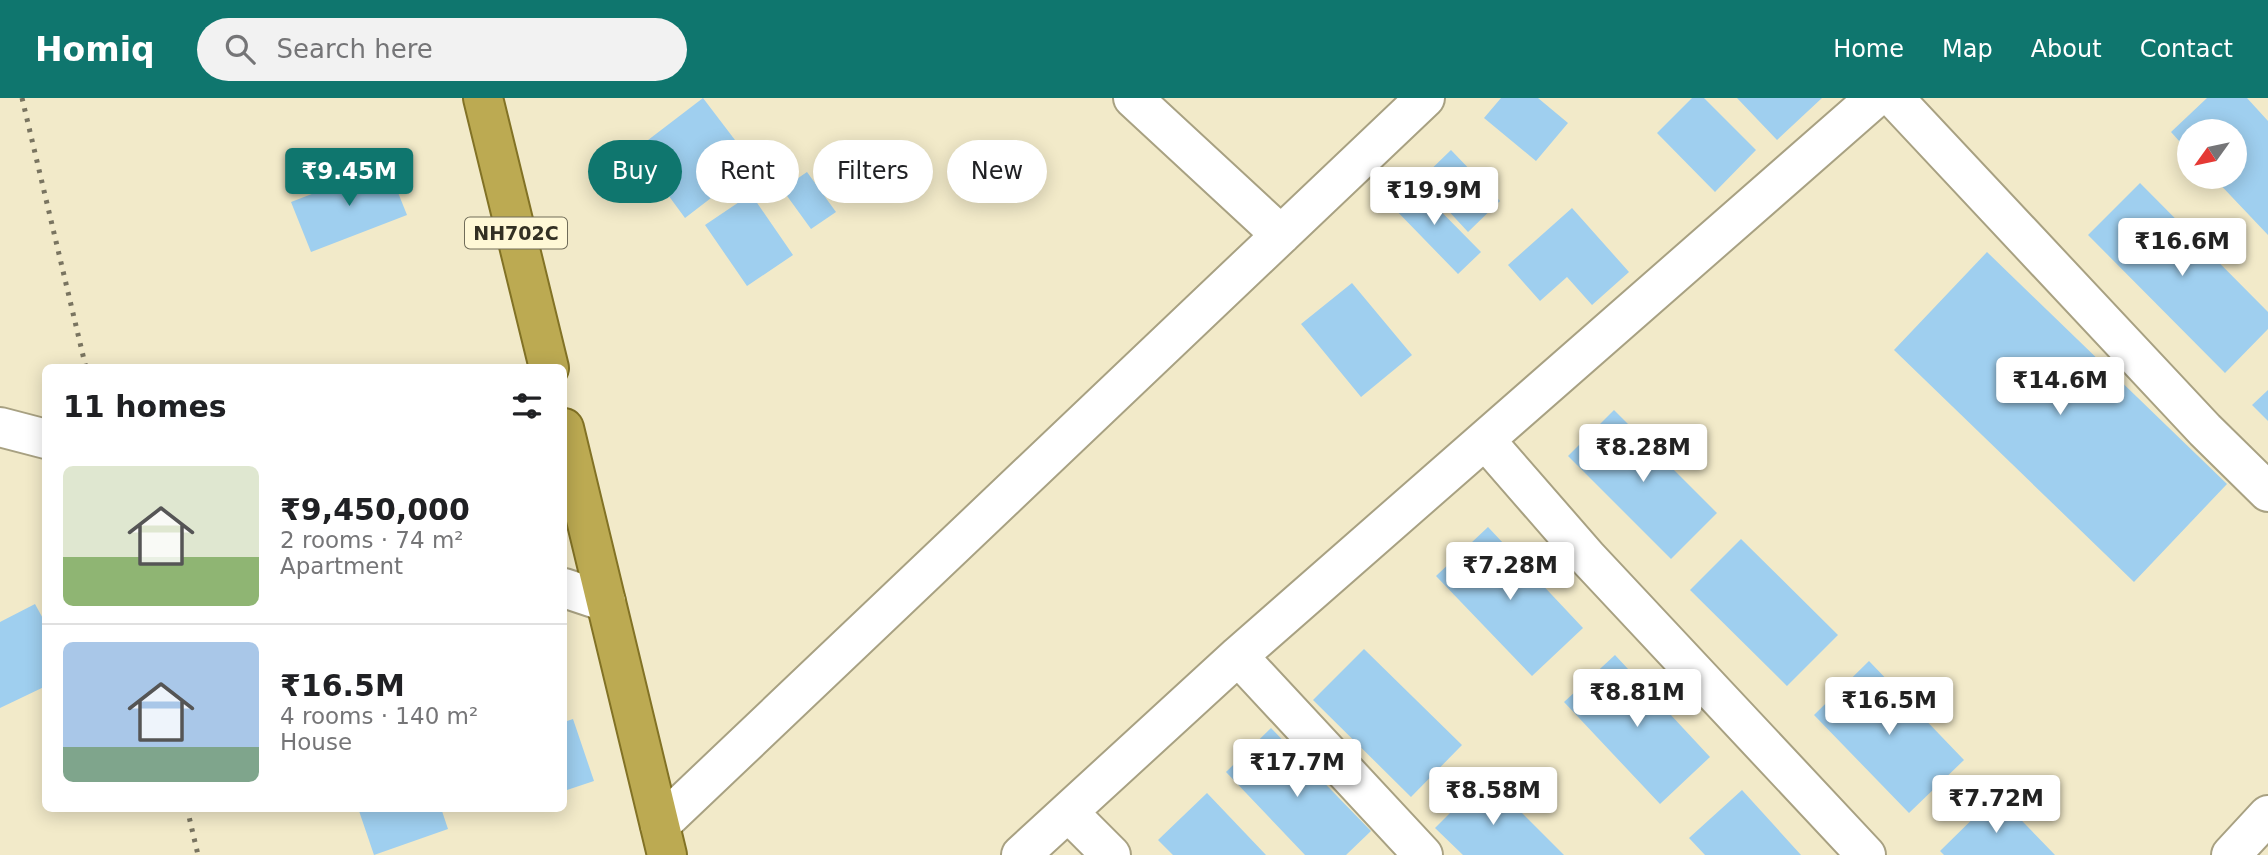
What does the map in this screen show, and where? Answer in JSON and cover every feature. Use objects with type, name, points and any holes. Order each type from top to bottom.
[{"type":"highway","name":"NH702C","points":[[483,98],[548,364]]},
{"type":"highway","points":[[567,440],[663,840]]},
{"type":"street","points":[[1133,98],[1281,235]]},
{"type":"street","points":[[663,840],[1281,235],[1425,98]]},
{"type":"street","points":[[1021,855],[1238,656],[1875,98]]},
{"type":"street","points":[[1894,98],[2205,430],[2268,492]]},
{"type":"street","points":[[0,427],[42,438]]},
{"type":"street","points":[[1486,441],[1587,558],[1866,855]]},
{"type":"street","points":[[567,589],[606,602]]},
{"type":"street","points":[[1238,656],[1423,855]]},
{"type":"street","points":[[1068,812],[1111,855]]},
{"type":"street","points":[[2231,855],[2268,815]]},
{"type":"building","points":[[703,98],[735,140],[696,140],[696,203],[705,203],[685,218],[674,203],[682,203],[682,140],[648,140]]},
{"type":"building","points":[[1501,98],[1538,98],[1568,123],[1536,161],[1484,118]]},
{"type":"building","points":[[1692,98],[1704,98],[1756,150],[1715,192],[1657,133]]},
{"type":"building","points":[[1737,98],[1822,98],[1777,140]]},
{"type":"building","points":[[2207,98],[2247,98],[2268,121],[2268,235],[2224,189],[2247,189],[2247,119],[2185,119]]},
{"type":"building","points":[[2177,126],[2177,139],[2171,132]]},
{"type":"building","points":[[1451,150],[1500,201],[1468,232],[1420,180]]},
{"type":"building","points":[[387,165],[407,215],[311,252],[291,202]]},
{"type":"building","points":[[807,172],[813,180],[813,203],[829,203],[836,212],[811,229],[792,203],[799,203],[799,177]]},
{"type":"building","points":[[1410,180],[1481,252],[1458,274],[1388,202]]},
{"type":"building","points":[[2140,183],[2268,312],[2268,329],[2225,373],[2088,235]]},
{"type":"building","points":[[738,203],[757,203],[793,255],[747,286],[705,225]]},
{"type":"building","points":[[1572,208],[1629,272],[1592,305],[1567,277],[1540,301],[1508,265]]},
{"type":"building","points":[[1987,252],[2227,484],[2134,582],[1894,350]]},
{"type":"building","points":[[1352,283],[1412,355],[1361,397],[1301,324]]},
{"type":"building","points":[[2268,390],[2268,421],[2252,405]]},
{"type":"building","points":[[1614,410],[1717,513],[1671,559],[1568,456]]},
{"type":"building","points":[[1488,527],[1583,628],[1532,676],[1436,576]]},
{"type":"building","points":[[1741,539],[1838,635],[1787,686],[1690,590]]},
{"type":"building","points":[[35,604],[42,617],[42,688],[0,708],[0,622]]},
{"type":"building","points":[[1364,649],[1462,745],[1411,797],[1313,700]]},
{"type":"building","points":[[1615,655],[1710,757],[1660,804],[1564,702]]},
{"type":"building","points":[[1869,661],[1964,760],[1909,813],[1814,715]]},
{"type":"building","points":[[573,719],[594,781],[567,790],[567,721]]},
{"type":"building","points":[[1271,728],[1371,831],[1346,855],[1305,855],[1226,772]]},
{"type":"building","points":[[1486,777],[1564,855],[1463,855],[1435,828]]},
{"type":"building","points":[[1742,790],[1801,855],[1705,855],[1689,838]]},
{"type":"building","points":[[1207,793],[1266,855],[1173,855],[1158,840]]},
{"type":"building","points":[[1997,795],[2055,855],[1944,855],[1940,851]]},
{"type":"building","points":[[359,812],[442,812],[448,829],[374,855]]},
{"type":"railway","points":[[22,98],[85,364]]},
{"type":"railway","points":[[188,812],[198,855]]}]
